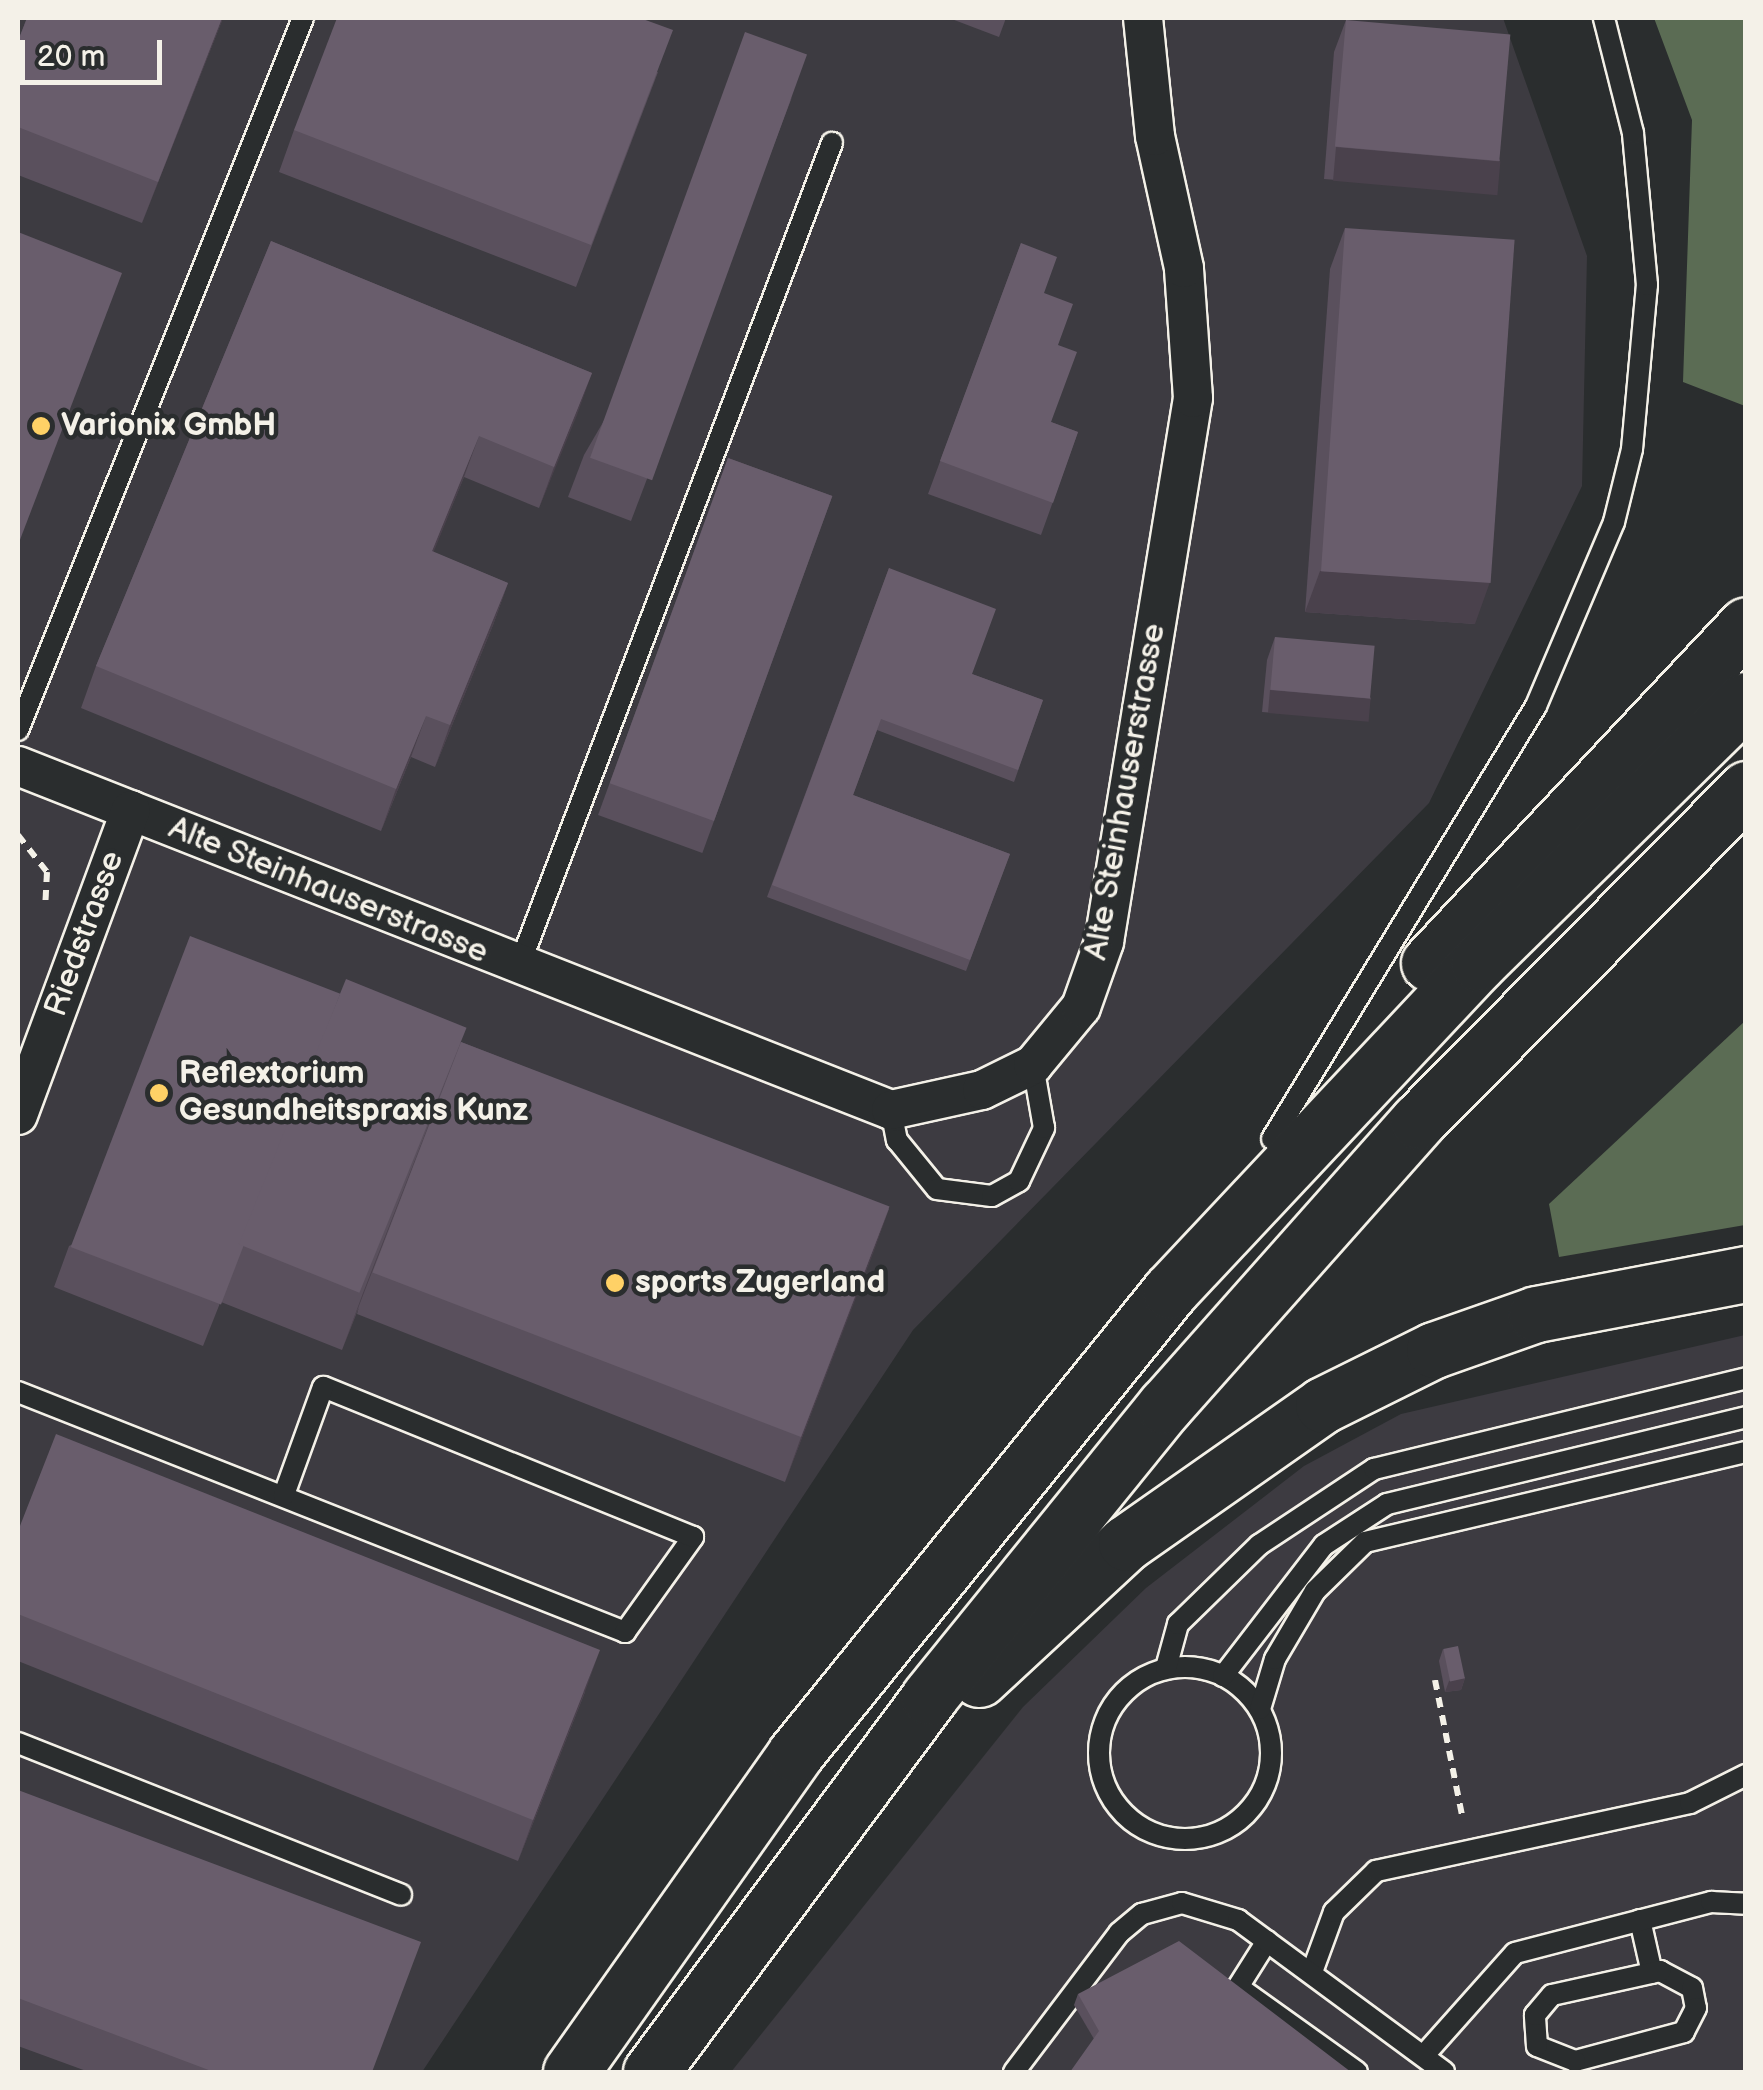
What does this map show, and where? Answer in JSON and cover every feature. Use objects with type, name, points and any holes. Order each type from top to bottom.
[{"type":"highway","points":[[570,2072],[795,1754],[1048,1435],[1272,1139],[1746,626]]},
{"type":"highway","points":[[1048,1435],[1307,1142],[1746,700]]},
{"type":"highway","points":[[651,2072],[827,1830],[1011,1593],[1324,1224],[1746,789]]},
{"type":"highway","points":[[827,1830],[1077,1586],[1271,1435],[1483,1331],[1746,1274]]},
{"type":"street","name":"Alte Steinhauserstrasse","points":[[18,766],[518,969],[891,1110],[982,1090],[1033,1065],[1080,1007],[1104,942],[1192,398],[1184,268],[1154,136],[1143,18]]},
{"type":"street","name":"Riedstrasse","points":[[18,1115],[131,810]]},
{"type":"lane","points":[[18,730],[303,18]]},
{"type":"lane","points":[[1272,1139],[1536,706],[1614,522],[1632,449],[1647,286],[1633,133],[1604,18]]},
{"type":"lane","points":[[518,969],[832,144]]},
{"type":"lane","points":[[891,1110],[898,1140],[937,1189],[992,1196],[1019,1181],[1044,1128],[1033,1065]]},
{"type":"lane","points":[[1166,1668],[1178,1624],[1258,1545],[1374,1469],[1746,1378]]},
{"type":"lane","points":[[18,1392],[626,1632],[693,1538],[323,1387],[284,1495]]},
{"type":"lane","points":[[1224,1676],[1324,1546],[1387,1504],[1746,1417]]},
{"type":"lane","points":[[1260,1709],[1224,1676],[1166,1668],[1116,1700],[1102,1726],[1103,1784],[1141,1828],[1197,1840],[1249,1812],[1272,1762],[1260,1709],[1275,1659],[1315,1590],[1365,1542],[1746,1452]]},
{"type":"lane","points":[[18,1743],[401,1895]]},
{"type":"lane","points":[[1312,1972],[1350,1890],[1376,1871],[1690,1803],[1746,1775]]},
{"type":"lane","points":[[1425,2054],[1516,1953],[1640,1920],[1746,1904]]},
{"type":"lane","points":[[1014,2072],[1091,1966],[1142,1914],[1208,1906],[1312,1972],[1444,2072]]},
{"type":"lane","points":[[1640,1920],[1652,1973]]},
{"type":"lane","points":[[1267,1941],[1238,1987],[1356,2072]]},
{"type":"lane","points":[[1652,1973],[1678,1974],[1692,1988],[1696,2008],[1684,2032],[1574,2061],[1537,2046],[1532,2026],[1545,2000],[1652,1973]]},
{"type":"path","points":[[18,835],[47,872],[45,908]]},
{"type":"path","points":[[1434,1680],[1470,1850]]},
{"type":"shaded area","points":[[18,18],[1503,18],[1587,256],[1582,486],[1429,803],[913,1330],[422,2072],[18,2072]]},
{"type":"shaded area","points":[[1745,1335],[1745,2072],[731,2072],[1023,1707],[1146,1588],[1304,1466],[1401,1414]]},
{"type":"green space","points":[[1654,18],[1745,18],[1745,406],[1683,382],[1692,120]]},
{"type":"green space","points":[[1745,1021],[1745,1225],[1559,1257],[1549,1204]]},
{"type":"building","points":[[27,18],[222,18],[158,182],[18,127],[18,41]]},
{"type":"building","points":[[337,18],[640,18],[673,30],[591,245],[294,130]]},
{"type":"building","points":[[1346,20],[1510,34],[1499,161],[1335,147]]},
{"type":"building","points":[[745,32],[807,55],[652,480],[590,458]]},
{"type":"building","points":[[1345,228],[1515,240],[1491,583],[1321,571]]},
{"type":"building","name":"Varionix GmbH","points":[[18,232],[122,273],[18,545]]},
{"type":"building","points":[[271,241],[592,373],[554,467],[479,436],[432,551],[508,583],[450,725],[426,716],[396,789],[96,666]]},
{"type":"building","points":[[1021,243],[1057,257],[1044,293],[1073,304],[1058,345],[1077,352],[1051,422],[1078,432],[1053,503],[940,461]]},
{"type":"building","points":[[728,458],[832,496],[714,821],[610,783]]},
{"type":"building","points":[[889,568],[996,609],[972,674],[1043,700],[1018,770],[881,719],[853,795],[1010,854],[970,960],[772,885]]},
{"type":"building","points":[[1275,637],[1375,646],[1370,699],[1270,690]]},
{"type":"building","points":[[190,936],[340,994],[221,1305],[71,1247]]},
{"type":"building","points":[[346,979],[467,1028],[359,1293],[239,1244]]},
{"type":"building","name":"sports Zugerland","points":[[461,1042],[890,1206],[801,1437],[372,1273]]},
{"type":"building","points":[[56,1434],[600,1650],[533,1820],[18,1614],[18,1531]]},
{"type":"building","points":[[1458,1646],[1465,1678],[1450,1681],[1443,1649]]},
{"type":"building","points":[[18,1790],[421,1942],[372,2072],[214,2072],[18,1998]]},
{"type":"building","points":[[1179,1941],[1351,2072],[1070,2072],[1099,2031],[1078,1994]]},
{"type":"place","name":"Varionix GmbH","points":[[41,426]]},
{"type":"place","name":"Reflextorium Gesundheitspraxis Kunz","points":[[159,1093]]},
{"type":"place","name":"sports Zugerland","points":[[615,1283]]}]
